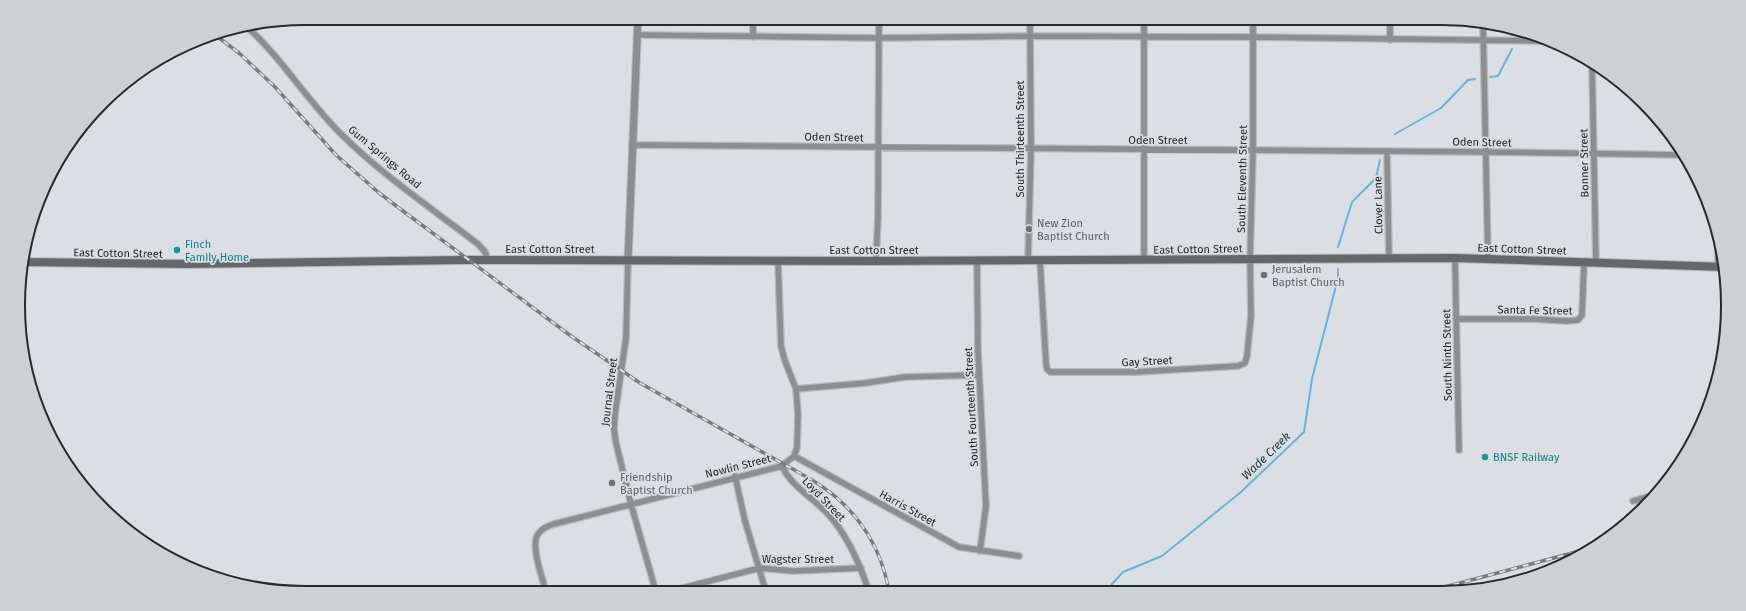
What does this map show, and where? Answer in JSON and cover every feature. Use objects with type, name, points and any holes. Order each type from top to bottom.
[{"type":"main road","name":"East Cotton Street","points":[[28,262],[187,264],[488,260],[1040,261],[1455,258],[1719,267]]},
{"type":"street","points":[[628,260],[638,25]]},
{"type":"street","points":[[753,25],[753,37]]},
{"type":"street","points":[[876,261],[879,148],[879,25]]},
{"type":"street","name":"South Thirteenth Street","points":[[1028,261],[1031,149],[1030,25]]},
{"type":"street","points":[[1144,25],[1144,260]]},
{"type":"street","name":"South Eleventh Street","points":[[1245,363],[1248,356],[1251,316],[1250,259],[1253,150],[1254,25]]},
{"type":"street","points":[[1390,25],[1390,40]]},
{"type":"street","points":[[1483,28],[1488,259]]},
{"type":"street","name":"Gum Springs Road","points":[[250,30],[275,56],[330,122],[348,140],[368,159],[478,244],[485,252],[488,260]]},
{"type":"street","points":[[637,34],[879,38],[1030,36],[1253,37],[1534,41]]},
{"type":"street","name":"Bonner Street","points":[[1592,70],[1596,263]]},
{"type":"street","name":"Oden Street","points":[[632,145],[1677,155]]},
{"type":"street","name":"Clover Lane","points":[[1387,151],[1389,259]]},
{"type":"street","name":"South Ninth Street","points":[[1455,258],[1459,450]]},
{"type":"street","name":"Journal Street","points":[[628,260],[626,338],[614,429],[631,504],[654,586]]},
{"type":"street","points":[[778,261],[781,346],[796,389],[798,439],[794,456],[782,466]]},
{"type":"street","name":"South Fourteenth Street","points":[[977,261],[979,375],[986,506],[980,551]]},
{"type":"street","name":"Gay Street","points":[[1040,261],[1046,363],[1049,372],[1136,372],[1238,366],[1245,363]]},
{"type":"street","name":"Santa Fe Street","points":[[1456,319],[1578,320],[1582,315],[1584,262]]},
{"type":"street","points":[[796,389],[866,383],[905,377],[979,375]]},
{"type":"street","name":"Harris Street","points":[[794,456],[959,547],[1019,556]]},
{"type":"street","name":"Nowlin Street","points":[[545,586],[536,548],[536,540],[538,534],[545,528],[554,524],[735,476],[782,466]]},
{"type":"street","name":"Loyd Street","points":[[782,466],[788,477],[829,515],[842,532],[852,549],[867,586]]},
{"type":"street","points":[[735,476],[764,586]]},
{"type":"street","points":[[1633,501],[1644,498]]},
{"type":"street","name":"Wagster Street","points":[[690,586],[760,568],[793,571],[860,568]]},
{"type":"waterway","name":"Wade Creek","points":[[1490,77],[1498,76],[1512,49]]},
{"type":"waterway","name":"Wade Creek","points":[[1395,134],[1441,108],[1468,80],[1475,79]]},
{"type":"waterway","name":"Wade Creek","points":[[1338,247],[1352,202],[1376,178],[1380,160]]},
{"type":"waterway","name":"Wade Creek","points":[[1111,586],[1123,572],[1162,556],[1241,492],[1304,432],[1312,379],[1338,278],[1338,269]]},
{"type":"railway","points":[[220,39],[239,53],[275,87],[336,155],[378,192],[571,336],[640,383],[812,480],[841,501],[863,527],[872,542],[880,558],[888,586]]},
{"type":"railway","points":[[1451,585],[1572,553]]},
{"type":"place","name":"New Zion Baptist Church","points":[[1029,229]]},
{"type":"place","name":"Finch Family Home","points":[[177,250]]},
{"type":"place","name":"Jerusalem Baptist Church","points":[[1264,275]]},
{"type":"place","name":"BNSF Railway","points":[[1485,457]]},
{"type":"place","name":"Friendship Baptist Church","points":[[612,483]]}]
